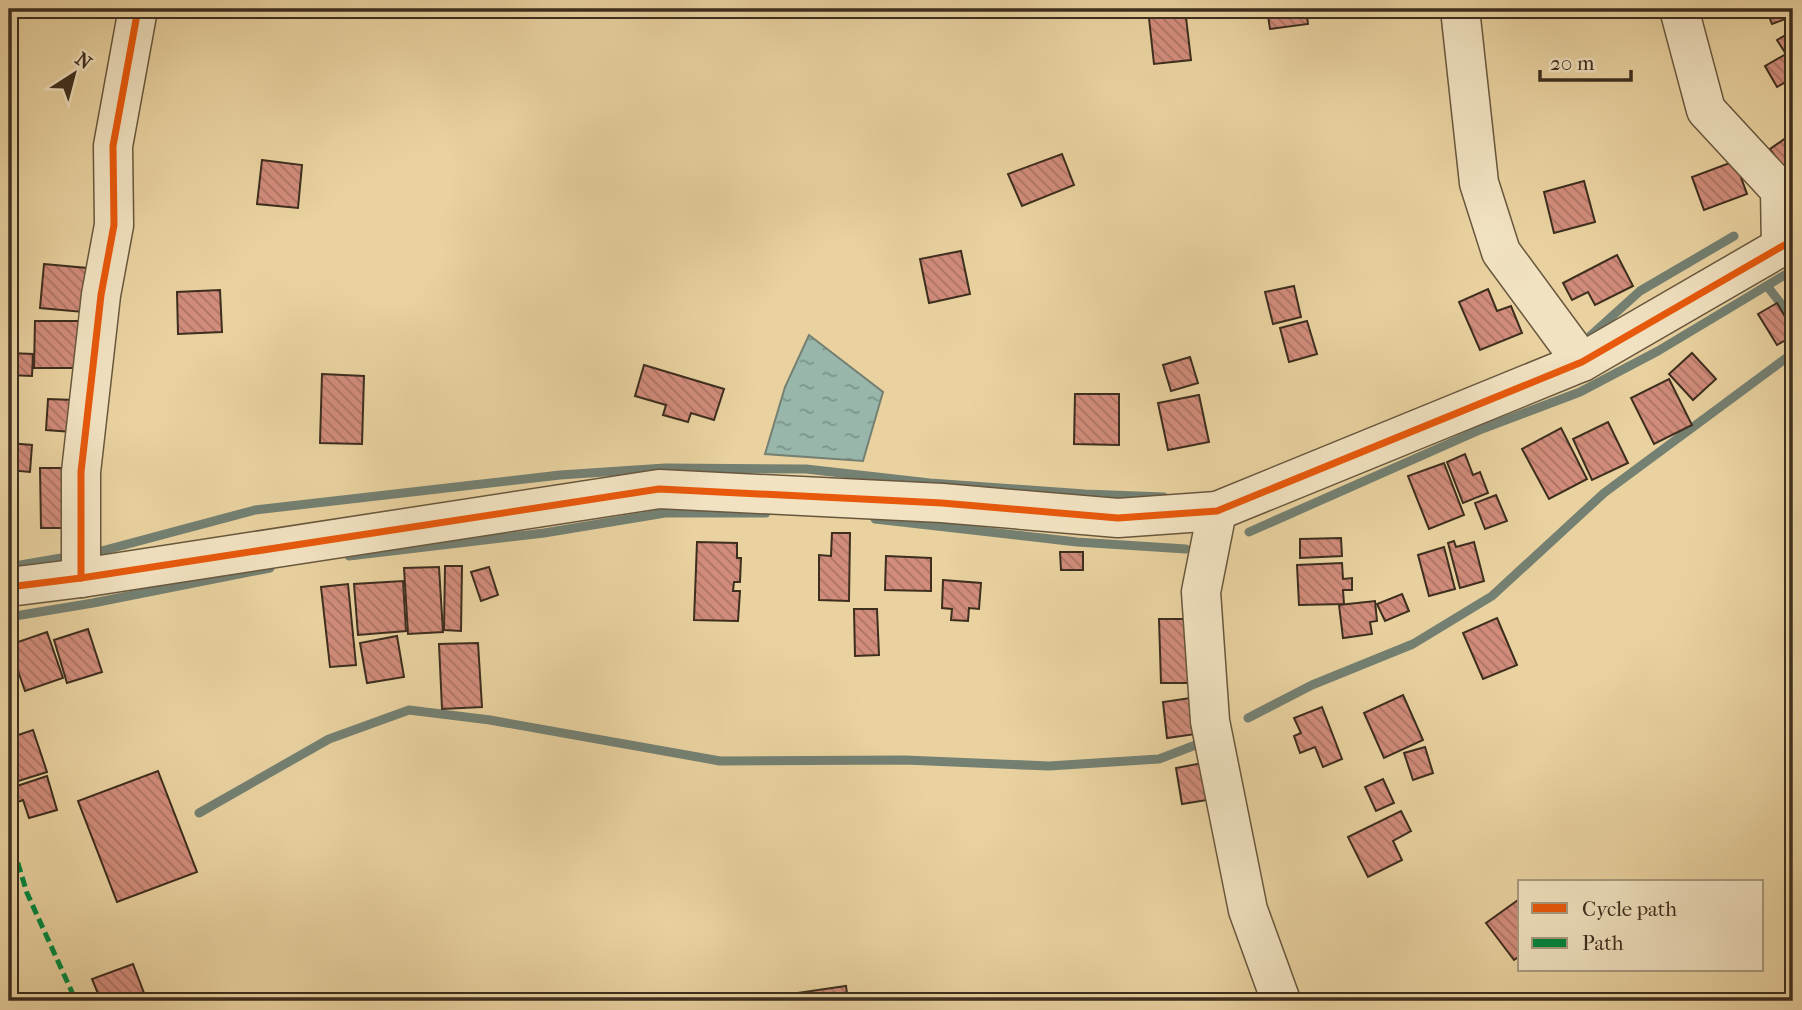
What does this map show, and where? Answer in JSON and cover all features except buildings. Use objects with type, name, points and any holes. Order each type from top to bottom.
[{"type":"street","points":[[81,578],[82,472],[101,295],[114,225],[113,146],[138,9]]},
{"type":"street","points":[[1460,9],[1479,183],[1501,252],[1583,362]]},
{"type":"street","points":[[9,587],[659,489],[942,502],[1118,518],[1217,511],[1583,362],[1787,244],[1780,190],[1706,110],[1679,9]]},
{"type":"street","points":[[1217,511],[1201,592],[1210,721],[1248,910],[1281,1001]]},
{"type":"water","points":[[809,335],[883,392],[863,461],[765,454],[785,387]]},
{"type":"waterway","points":[[1589,337],[1640,291],[1734,236]]},
{"type":"waterway","points":[[1249,532],[1482,429],[1580,392],[1658,351],[1793,270]]},
{"type":"waterway","points":[[1767,286],[1793,319]]},
{"type":"waterway","points":[[1248,718],[1312,685],[1413,644],[1492,596],[1604,493],[1793,353]]},
{"type":"waterway","points":[[94,553],[255,510],[560,475],[665,468],[806,469],[930,483],[1164,497]]},
{"type":"waterway","points":[[349,556],[544,533],[665,513],[766,513]]},
{"type":"waterway","points":[[875,519],[1077,542],[1186,549]]},
{"type":"waterway","points":[[9,567],[67,557]]},
{"type":"waterway","points":[[9,617],[270,568]]},
{"type":"waterway","points":[[199,813],[329,739],[409,710],[490,720],[720,761],[905,760],[1049,766],[1159,759],[1206,741]]},
{"type":"marked path","points":[[9,834],[27,893],[76,1001]]},
{"type":"cycle path","points":[[81,578],[81,472],[101,295],[114,225],[113,146],[138,9]]},
{"type":"cycle path","points":[[9,587],[659,489],[942,503],[1118,518],[1217,511],[1582,362],[1793,240]]}]
